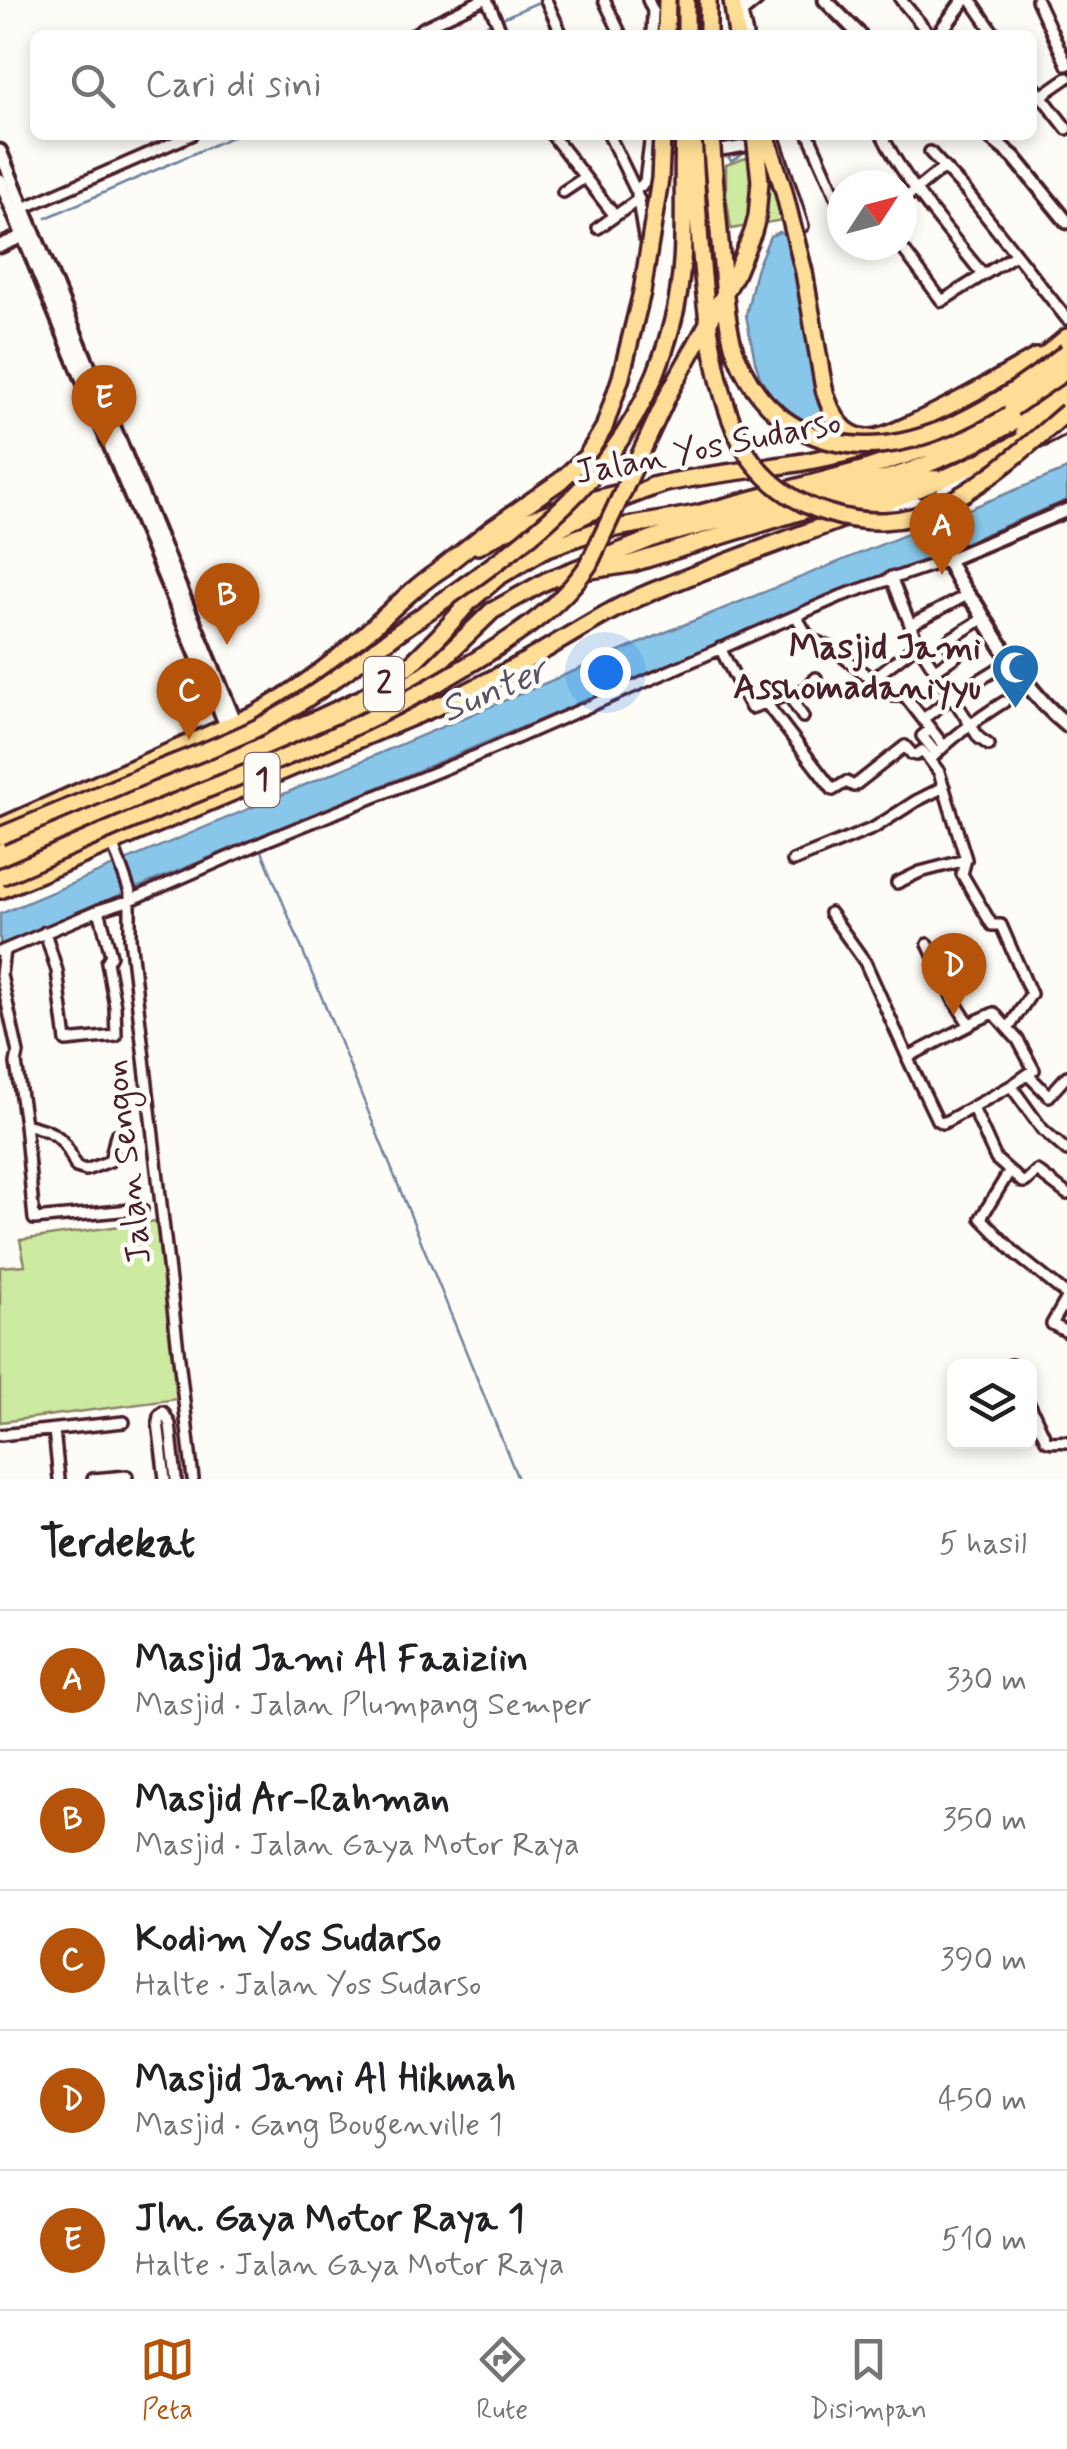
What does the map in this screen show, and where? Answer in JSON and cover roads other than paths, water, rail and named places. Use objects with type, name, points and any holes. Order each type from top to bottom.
[{"type":"highway","points":[[666,30],[667,0]]},
{"type":"highway","points":[[686,0],[686,30]]},
{"type":"highway","points":[[708,0],[708,30]]},
{"type":"highway","points":[[438,570],[560,481],[586,456],[604,428],[634,328],[660,179],[662,140]]},
{"type":"highway","points":[[0,836],[237,738],[285,712],[512,552],[580,492],[634,417],[672,324],[683,241],[684,140]]},
{"type":"highway","points":[[692,140],[717,370],[735,428],[752,461],[791,498],[864,522],[918,516],[976,486],[1067,414]]},
{"type":"highway","points":[[711,140],[726,311],[732,340],[760,397],[792,425],[837,444],[894,444],[944,429],[1000,400],[1067,352]]},
{"type":"highway","points":[[0,878],[360,725],[482,657],[552,607],[589,564],[669,393],[735,274],[757,216],[760,181],[755,140]]},
{"type":"highway","points":[[774,140],[804,272],[824,389],[833,415],[852,434],[869,438],[887,434],[945,409],[1036,358],[1067,378]]},
{"type":"highway","name":"Jalan Yos Sudarso","points":[[0,827],[231,726],[283,698],[339,657],[438,570],[493,537],[546,512],[665,482],[789,466],[859,450],[949,413],[1037,361],[1067,337]]},
{"type":"highway","name":"2","points":[[0,852],[245,757],[307,739],[389,698],[432,669],[492,611],[567,572],[656,537],[918,469],[962,451],[1067,370]]},
{"type":"highway","name":"2","points":[[0,866],[245,757],[362,698],[412,664],[470,600],[529,556],[602,530],[697,514],[862,470],[942,443],[1067,386]]},
{"type":"highway","points":[[984,460],[1067,404]]},
{"type":"highway","name":"1","points":[[0,890],[115,849],[450,701],[644,594],[866,510],[984,460],[1067,414]]},
{"type":"highway","points":[[567,572],[630,564],[800,512],[868,496],[917,478],[938,479]]},
{"type":"highway","points":[[498,577],[515,556],[554,531],[612,501],[665,482]]},
{"type":"main road","points":[[935,517],[938,501],[946,489],[1067,426]]},
{"type":"main road","points":[[866,510],[918,504],[935,517],[950,557],[972,594],[969,597],[1054,715],[1067,725]]},
{"type":"street","points":[[420,30],[484,0],[499,25]]},
{"type":"street","points":[[604,0],[619,30]]},
{"type":"street","points":[[648,0],[653,11],[652,30]]},
{"type":"street","points":[[741,7],[758,0]]},
{"type":"street","points":[[825,0],[855,30]]},
{"type":"street","points":[[901,0],[926,30]]},
{"type":"street","points":[[1037,0],[1067,65]]},
{"type":"street","points":[[547,2],[560,30]]},
{"type":"street","points":[[943,30],[970,2],[991,30]]},
{"type":"street","points":[[1041,96],[1067,78]]},
{"type":"street","points":[[1037,91],[1067,128]]},
{"type":"street","points":[[18,210],[179,140]]},
{"type":"street","points":[[556,140],[615,216]]},
{"type":"street","points":[[611,140],[637,194],[644,236]]},
{"type":"street","points":[[598,228],[637,194],[644,181],[651,140]]},
{"type":"street","points":[[672,140],[672,150]]},
{"type":"street","points":[[650,150],[717,152],[764,140]]},
{"type":"street","points":[[774,140],[802,226]]},
{"type":"street","points":[[811,140],[827,176]]},
{"type":"street","points":[[884,140],[902,170]]},
{"type":"street","points":[[993,140],[1014,158],[1067,222]]},
{"type":"street","points":[[0,151],[18,210],[231,726]]},
{"type":"street","points":[[930,152],[966,190],[1067,319]]},
{"type":"street","points":[[917,187],[944,167]]},
{"type":"street","points":[[563,192],[584,178]]},
{"type":"street","points":[[0,180],[18,210]]},
{"type":"street","points":[[917,189],[983,275]]},
{"type":"street","points":[[0,246],[28,234]]},
{"type":"street","points":[[911,260],[945,301],[1015,256]]},
{"type":"street","points":[[142,1209],[34,1219],[18,1053],[2,975],[2,951],[473,757],[840,596],[1067,510]]},
{"type":"street","points":[[891,577],[918,644],[981,740],[989,745]]},
{"type":"street","points":[[910,626],[969,597]]},
{"type":"street","points":[[796,616],[813,640],[832,648],[893,696],[905,696],[931,729],[922,736],[936,753],[966,860],[962,874],[992,925],[1001,925],[1031,994],[1008,1029]]},
{"type":"street","points":[[935,670],[956,656],[949,646],[950,640],[984,618]]},
{"type":"street","points":[[871,680],[918,644]]},
{"type":"street","points":[[720,648],[751,708],[804,690],[816,678]]},
{"type":"street","points":[[923,719],[1012,660]]},
{"type":"street","points":[[788,694],[803,718]]},
{"type":"street","points":[[766,703],[833,790],[846,782],[854,786],[905,746],[916,755],[922,751],[936,753],[1004,702]]},
{"type":"street","points":[[793,861],[874,828],[944,787]]},
{"type":"street","name":"Jalan Sengon","points":[[115,849],[131,896],[130,938],[193,1479]]},
{"type":"street","points":[[897,882],[966,860]]},
{"type":"street","points":[[45,932],[57,971],[66,1041],[116,1036],[107,962],[111,955],[99,910]]},
{"type":"street","points":[[833,912],[878,987],[908,1061],[937,1120],[943,1122],[973,1108],[1034,1068],[1018,1040],[994,1013],[908,1058]]},
{"type":"street","points":[[928,944],[953,999],[971,1025]]},
{"type":"street","points":[[852,964],[862,957]]},
{"type":"street","points":[[1006,970],[1017,964]]},
{"type":"street","points":[[878,987],[890,983]]},
{"type":"street","points":[[1028,1075],[1049,1096],[1067,1076]]},
{"type":"street","points":[[1014,1084],[1042,1130],[1067,1151]]},
{"type":"street","points":[[973,1108],[996,1160],[1008,1172],[1024,1182],[1037,1171],[1067,1194]]},
{"type":"street","points":[[25,1124],[61,1138],[76,1167],[86,1170],[110,1161],[116,1135]]},
{"type":"street","points":[[1008,1172],[981,1218],[1067,1297],[1052,1323],[1067,1332]]},
{"type":"street","points":[[168,1472],[170,1424],[163,1412],[158,1422],[168,1472],[176,1479]]},
{"type":"street","points":[[1037,1419],[1048,1442],[1067,1442]]},
{"type":"street","points":[[0,1435],[124,1422]]},
{"type":"street","points":[[54,1430],[59,1479]]},
{"type":"street","points":[[93,1479],[127,1476]]},
{"type":"water","points":[[780,232],[786,236],[792,254],[822,403],[840,436],[805,424],[771,395],[755,361],[746,315],[756,270],[770,236]]},
{"type":"water","points":[[1067,469],[1067,500],[0,945],[0,914],[671,630]]},
{"type":"waterway","points":[[475,30],[541,1]]},
{"type":"waterway","points":[[950,30],[969,4]]},
{"type":"waterway","points":[[46,218],[225,140]]},
{"type":"waterway","points":[[728,156],[731,161],[749,151]]},
{"type":"waterway","points":[[260,846],[518,1479]]},
{"type":"place","name":"Jln. Gaya Motor Raya 1","points":[[104,447]]},
{"type":"place","name":"Masjid Jami Al Faaiziin","points":[[942,575]]},
{"type":"place","name":"Masjid Ar-Rahman","points":[[227,645]]},
{"type":"place","name":"Masjid Jami Asshomadaniyyu","points":[[1016,710]]},
{"type":"place","name":"Kodim Yos Sudarso","points":[[189,740]]},
{"type":"place","name":"Masjid Jami Al Hikmah","points":[[954,1015]]},
{"type":"water label","name":"Sunter","points":[[494,691]]}]
